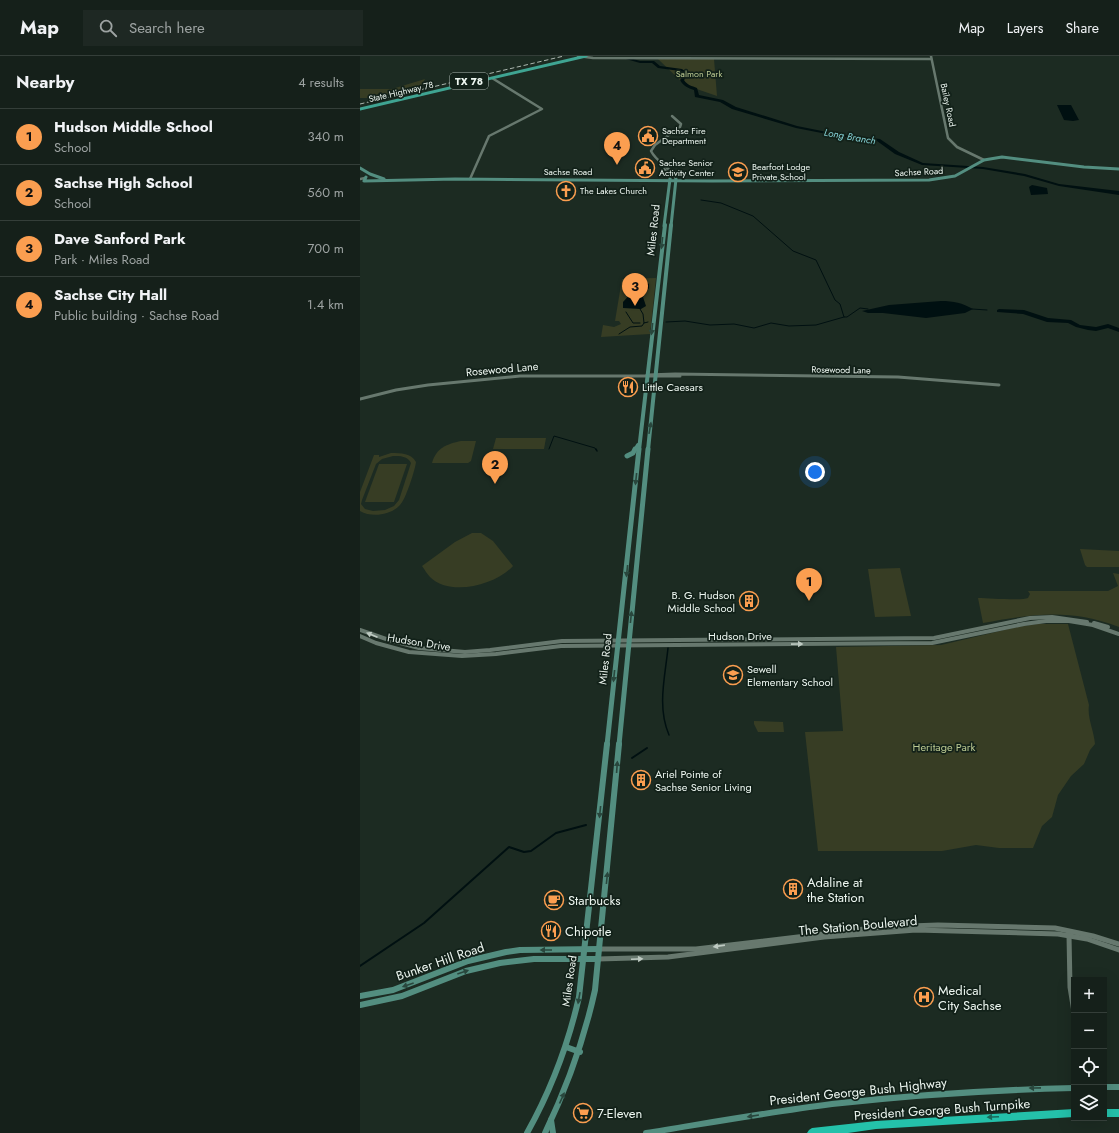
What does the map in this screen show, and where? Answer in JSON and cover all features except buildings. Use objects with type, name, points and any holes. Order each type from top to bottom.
[{"type":"highway","name":"President George Bush Turnpike","points":[[812,1133],[876,1125],[1071,1113]]},
{"type":"highway","points":[[1107,1113],[1119,1113]]},
{"type":"main road","name":"State Highway 78","points":[[407,97],[492,78],[578,56]]},
{"type":"main road","name":"State Highway 78","points":[[360,108],[578,56],[588,57]]},
{"type":"main road","name":"Sachse Road","points":[[363,179],[374,182],[455,180],[929,180],[955,176],[969,170],[984,160],[1012,158],[1084,167],[1119,169]]},
{"type":"main road","points":[[360,168],[373,176]]},
{"type":"main road","points":[[360,172],[365,175],[363,179],[373,176]]},
{"type":"main road","name":"Sachse Road","points":[[373,176],[379,178],[455,180]]},
{"type":"main road","points":[[374,182],[379,178]]},
{"type":"main road","name":"Miles Road","points":[[528,1133],[549,1090],[566,1047],[579,997],[625,586],[639,443],[670,180]]},
{"type":"main road","name":"Miles Road","points":[[545,1133],[566,1088],[580,1052],[591,1011],[600,949],[628,643],[675,180]]},
{"type":"main road","points":[[664,227],[671,227]]},
{"type":"main road","points":[[654,315],[662,315]]},
{"type":"main road","points":[[627,456],[635,451],[639,443]]},
{"type":"main road","points":[[625,586],[634,586]]},
{"type":"main road","name":"Bunker Hill Road","points":[[360,996],[393,990],[479,958],[520,950],[600,949]]},
{"type":"main road","points":[[479,958],[479,967]]},
{"type":"main road","name":"Bunker Hill Road","points":[[360,1005],[394,998],[421,990],[452,976],[479,967],[515,960],[598,959]]},
{"type":"main road","points":[[393,990],[394,998]]},
{"type":"main road","points":[[566,1047],[580,1052]]},
{"type":"main road","points":[[1107,1087],[1119,1087]]},
{"type":"main road","name":"President George Bush Highway","points":[[646,1133],[796,1109],[911,1096],[987,1090],[1071,1088]]},
{"type":"main road","points":[[551,1119],[554,1133]]},
{"type":"street","points":[[588,57],[931,58]]},
{"type":"street","name":"Bailey Road","points":[[931,58],[948,138],[958,147],[984,160]]},
{"type":"street","points":[[470,180],[489,136],[542,109],[492,78]]},
{"type":"street","points":[[672,116],[681,124],[680,127],[659,142],[653,148],[652,154],[659,162],[674,174],[675,180]]},
{"type":"street","points":[[659,162],[658,163],[670,174],[670,180]]},
{"type":"street","name":"Rosewood Lane","points":[[360,399],[396,390],[428,385],[520,376],[682,375],[898,377],[963,384],[999,385]]},
{"type":"street","name":"Hudson Drive","points":[[360,630],[392,642],[423,649],[445,651],[482,651],[548,642],[932,643],[1018,624],[1045,620],[1083,624],[1119,633]]},
{"type":"street","name":"Hudson Drive","points":[[360,636],[382,645],[402,650],[425,654],[469,657],[543,647],[618,643]]},
{"type":"street","name":"The Station Boulevard","points":[[600,949],[696,949],[811,934],[900,926],[1054,928],[1119,950]]},
{"type":"street","name":"The Station Boulevard","points":[[598,959],[668,957],[824,937],[916,930],[1069,933],[1093,936],[1119,944]]},
{"type":"street","points":[[1069,933],[1071,993]]},
{"type":"green space","name":"Salmon Park","points":[[658,59],[714,59],[717,96],[685,85]]},
{"type":"green space","points":[[425,79],[420,88],[376,98],[360,98],[360,89],[392,89]]},
{"type":"green space","points":[[656,278],[650,334],[601,337],[603,325],[614,327],[621,324],[619,321],[615,321],[622,279]]},
{"type":"green space","points":[[496,438],[546,438],[544,449],[493,449]]},
{"type":"green space","points":[[461,441],[476,441],[471,461],[468,463],[432,463],[439,450]]},
{"type":"green space","points":[[391,453],[402,453],[409,455],[416,462],[412,478],[400,505],[392,511],[376,515],[360,511],[360,492],[374,455],[379,455],[379,457]],"holes":[[[393,456],[401,456],[406,458],[411,463],[399,500],[394,506],[385,510],[373,511],[365,509],[361,504],[376,464],[382,459]]]},
{"type":"green space","points":[[379,464],[407,464],[394,502],[365,502]]},
{"type":"green space","points":[[472,533],[481,533],[493,541],[513,566],[496,579],[473,586],[449,586],[439,583],[430,577],[422,566],[455,542]]},
{"type":"green space","points":[[1080,549],[1119,551],[1119,567],[1087,567]]},
{"type":"green space","points":[[900,568],[911,616],[875,617],[868,569]]},
{"type":"green space","points":[[1113,573],[1119,574],[1119,627],[1084,617],[1051,614],[1019,617],[983,623],[978,598],[1024,599],[1028,598],[1030,594],[1028,591],[1108,591],[1118,586]]},
{"type":"green space","name":"Heritage Park","points":[[1038,624],[1068,624],[1089,705],[1089,715],[1095,744],[1090,750],[1084,764],[1071,776],[1058,795],[1052,817],[1042,826],[1033,848],[999,848],[976,845],[942,851],[818,851],[805,732],[843,731],[836,647],[941,645],[1017,627]]},
{"type":"green space","points":[[754,721],[783,722],[784,732],[758,732]]},
{"type":"shaded area","points":[[1057,105],[1071,105],[1079,120],[1064,120]]},
{"type":"shaded area","points":[[1032,185],[1047,188],[1048,194],[1031,195],[1029,187]]},
{"type":"shaded area","points":[[646,282],[649,284],[649,288],[643,297],[646,306],[641,309],[623,308],[623,302],[633,291],[631,287],[632,284]]},
{"type":"shaded area","points":[[941,301],[958,303],[973,309],[965,313],[926,318],[883,313],[868,313],[862,311],[889,305]]},
{"type":"waterway","name":"Long Branch","points":[[627,58],[640,62],[653,62],[659,67],[681,70],[687,74],[682,80],[683,82],[696,89],[697,96],[721,101],[734,108],[796,127],[837,135],[878,140],[897,153],[922,164],[983,168],[1025,175],[1059,185],[1119,193]]},
{"type":"waterway","points":[[701,200],[721,203],[753,216],[793,251],[816,260],[835,300],[840,304],[844,317]]},
{"type":"waterway","points":[[844,317],[847,317],[860,308],[868,309]]},
{"type":"waterway","points":[[640,309],[643,314],[644,323]]},
{"type":"waterway","points":[[972,309],[987,310]]},
{"type":"waterway","points":[[999,311],[1024,312],[1047,320],[1069,321],[1078,326],[1088,328],[1096,329],[1108,326],[1119,330]]},
{"type":"waterway","points":[[626,312],[633,323],[640,323]]},
{"type":"waterway","points":[[666,322],[685,321],[710,325],[734,324],[754,328],[771,323],[789,326],[816,325],[844,317]]},
{"type":"waterway","points":[[644,323],[648,322]]},
{"type":"waterway","points":[[619,334],[630,327],[642,326],[644,323]]},
{"type":"waterway","points":[[549,449],[554,436],[595,448],[596,450]]},
{"type":"waterway","points":[[668,648],[663,692],[663,714],[669,735]]},
{"type":"waterway","points":[[632,758],[647,748]]},
{"type":"waterway","points":[[360,966],[424,923],[509,847],[524,852],[531,851],[556,833],[586,825]]},
{"type":"railway","points":[[360,104],[564,56]]},
{"type":"place","name":"Sachse Fire Department","points":[[648,136]]},
{"type":"place","name":"Sachse City Hall","points":[[617,165]]},
{"type":"place","name":"Sachse Senior Activity Center","points":[[645,168]]},
{"type":"place","name":"Bearfoot Lodge Private School","points":[[738,172]]},
{"type":"place","name":"The Lakes Church","points":[[566,191]]},
{"type":"place","name":"Dave Sanford Park","points":[[635,306]]},
{"type":"place","name":"Little Caesars","points":[[628,387]]},
{"type":"place","name":"Sachse High School","points":[[495,484]]},
{"type":"place","name":"B. G. Hudson Middle School","points":[[749,601]]},
{"type":"place","name":"Hudson Middle School","points":[[809,601]]},
{"type":"place","name":"Sewell Elementary School","points":[[733,675]]},
{"type":"place","name":"Ariel Pointe of Sachse Senior Living","points":[[641,780]]},
{"type":"place","name":"Adaline at the Station","points":[[793,889]]},
{"type":"place","name":"Starbucks","points":[[554,900]]},
{"type":"place","name":"Chipotle","points":[[551,931]]},
{"type":"place","name":"Medical City Sachse","points":[[924,997]]},
{"type":"place","name":"7-Eleven","points":[[583,1113]]}]
